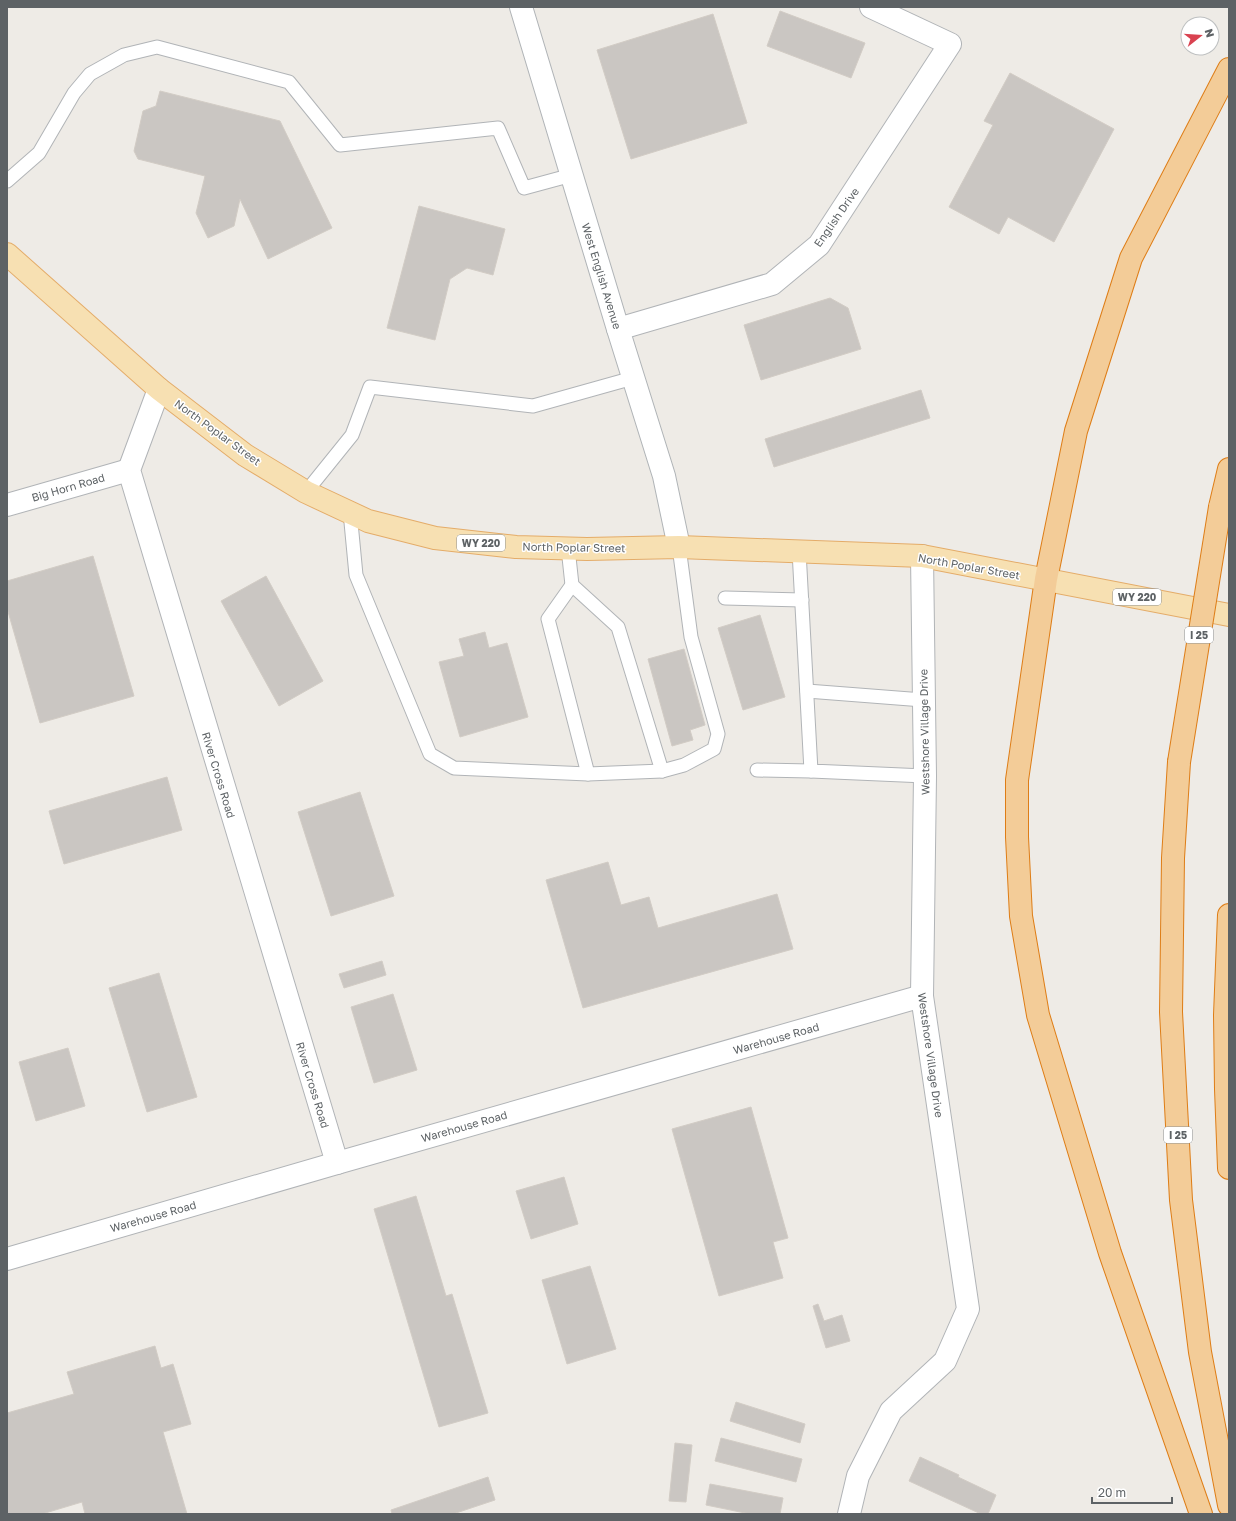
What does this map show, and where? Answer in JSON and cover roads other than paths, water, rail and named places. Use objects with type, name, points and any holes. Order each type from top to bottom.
[{"type":"highway","points":[[1201,1514],[1110,1253],[1038,1015],[1021,916],[1016,780],[1046,579],[1076,431],[1130,258],[1229,69]]},
{"type":"highway","name":"I 25","points":[[1229,469],[1220,507],[1179,762],[1173,858],[1171,1012],[1181,1200],[1200,1352],[1229,1505]]},
{"type":"highway","points":[[1229,915],[1225,1015],[1229,1168]]},
{"type":"main road","name":"North Poplar Street","points":[[7,254],[159,389],[245,455],[306,492],[368,521],[435,538],[516,547],[568,548],[679,546],[922,556],[1229,615]]},
{"type":"street","name":"West English Avenue","points":[[521,7],[664,476],[679,546]]},
{"type":"street","name":"English Drive","points":[[618,329],[772,284],[819,245],[950,44],[871,7]]},
{"type":"street","points":[[128,470],[159,389]]},
{"type":"street","name":"Big Horn Road","points":[[7,505],[128,470]]},
{"type":"street","name":"River Cross Road","points":[[128,470],[337,1163]]},
{"type":"street","name":"Westshore Village Drive","points":[[849,1514],[858,1476],[891,1411],[945,1361],[968,1309],[922,996],[925,776],[922,556]]},
{"type":"street","name":"Warehouse Road","points":[[7,1259],[922,996]]},
{"type":"lane","points":[[7,181],[39,153],[74,93],[90,74],[124,55],[157,47],[289,82],[340,145],[498,128],[524,188],[572,175]]},
{"type":"lane","points":[[306,492],[352,435],[370,387],[533,406],[633,378]]},
{"type":"lane","points":[[350,512],[356,575],[430,754],[454,768],[588,774],[662,771],[684,765],[714,749],[718,734],[691,637],[679,546]]},
{"type":"lane","points":[[568,548],[572,585],[594,607],[618,627],[662,771]]},
{"type":"lane","points":[[799,551],[811,771]]},
{"type":"lane","points":[[572,585],[548,619],[588,774]]},
{"type":"lane","points":[[725,598],[802,600]]},
{"type":"lane","points":[[807,691],[924,700]]},
{"type":"lane","points":[[757,770],[925,776]]}]
